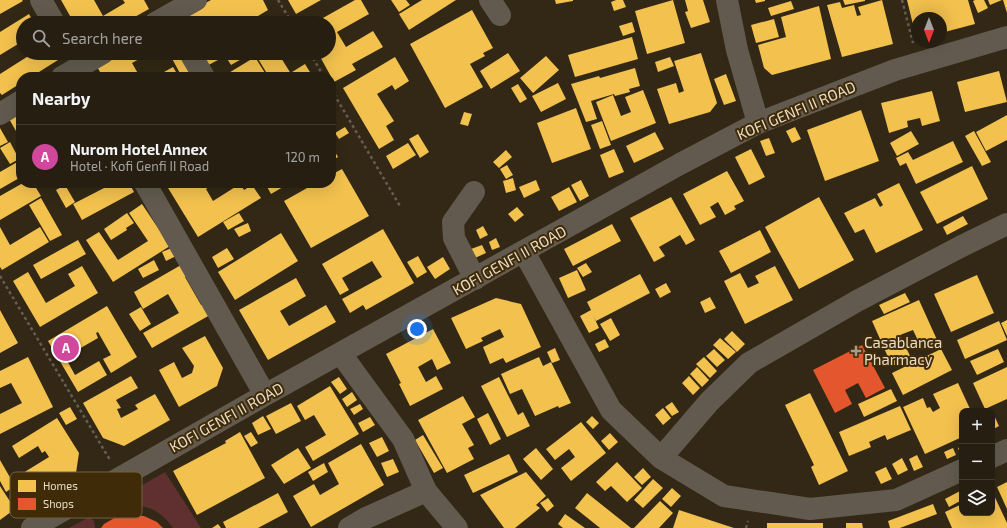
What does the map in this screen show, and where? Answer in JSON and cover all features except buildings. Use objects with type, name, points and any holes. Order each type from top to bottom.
[{"type":"street","points":[[41,0],[50,16]]},
{"type":"street","points":[[172,16],[196,0]]},
{"type":"street","points":[[727,0],[737,50],[758,123]]},
{"type":"street","name":"KOFI GENFI II ROAD","points":[[130,472],[265,395],[758,123],[895,70],[1007,37]]},
{"type":"street","points":[[74,68],[89,60]]},
{"type":"street","points":[[194,60],[201,72]]},
{"type":"street","points":[[0,114],[16,104]]},
{"type":"street","points":[[148,188],[265,395]]},
{"type":"street","points":[[474,192],[453,222],[454,238],[475,279]]},
{"type":"street","points":[[661,458],[709,402],[749,363],[857,300],[1007,224]]},
{"type":"street","points":[[524,252],[611,410],[661,458],[724,496],[810,509],[896,500],[959,471]]},
{"type":"street","points":[[341,354],[403,440],[426,491],[457,528]]},
{"type":"street","points":[[995,456],[1007,450]]},
{"type":"street","points":[[350,528],[366,518],[426,491]]},
{"type":"street","name":"KOFI GENFI II ROAD","points":[[32,528],[50,518]]},
{"type":"path","points":[[278,0],[288,16]]},
{"type":"path","points":[[902,0],[918,63]]},
{"type":"path","points":[[314,60],[321,72]]},
{"type":"path","points":[[336,97],[400,206]]},
{"type":"path","points":[[0,276],[116,472]]},
{"type":"shaded area","points":[[165,472],[201,528],[173,528],[162,516],[150,508],[142,507],[142,485]]},
{"type":"shaded area","points":[[87,518],[90,518],[94,521],[95,528],[69,528]]},
{"type":"place","name":"Nurom Hotel Annex","points":[[66,348]]},
{"type":"place","name":"Casablanca Pharmacy","points":[[856,351]]}]
